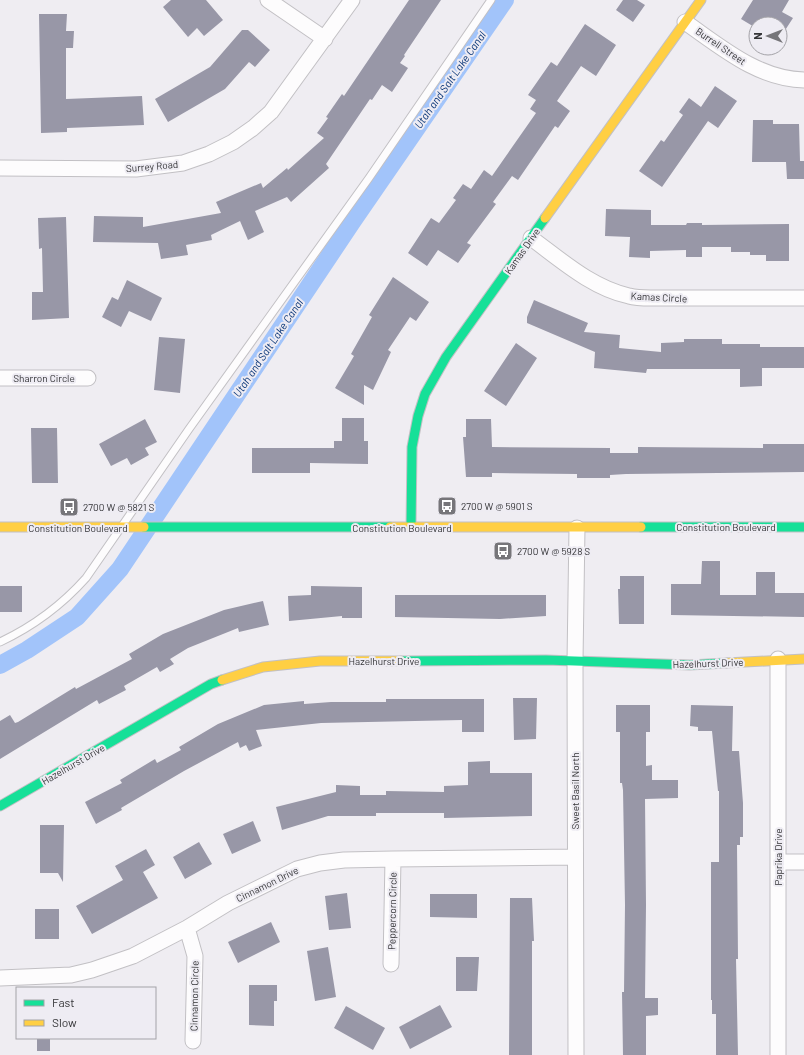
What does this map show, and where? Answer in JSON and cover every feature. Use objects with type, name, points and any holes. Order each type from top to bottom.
[{"type":"street","points":[[268,0],[326,39]]},
{"type":"street","name":"Surrey Road","points":[[0,168],[136,169],[183,163],[209,154],[233,142],[253,128],[271,112],[326,39],[352,0]]},
{"type":"street","name":"Kamas Drive","points":[[411,528],[413,442],[423,401],[446,357],[701,0]]},
{"type":"street","name":"Burrell Street","points":[[685,22],[743,62],[766,74],[780,78],[804,80]]},
{"type":"street","name":"Kamas Circle","points":[[531,238],[588,279],[606,289],[630,296],[651,298],[804,298]]},
{"type":"street","name":"Sharron Circle","points":[[0,378],[88,378]]},
{"type":"street","name":"Constitution Boulevard","points":[[0,527],[804,527]]},
{"type":"street","name":"Sweet Basil North","points":[[576,1055],[575,661],[577,528]]},
{"type":"street","name":"Hazelhurst Drive","points":[[0,806],[211,684],[263,667],[291,662],[320,661],[575,661],[690,664],[804,659]]},
{"type":"street","name":"Paprika Drive","points":[[778,660],[778,1055]]},
{"type":"street","name":"Cinnamon Drive","points":[[0,978],[71,975],[92,970],[133,956],[186,928],[228,903],[297,869],[320,863],[344,860],[392,858],[575,856]]},
{"type":"street","name":"Peppercorn Circle","points":[[391,964],[392,858]]},
{"type":"street","points":[[778,862],[804,862]]},
{"type":"street","name":"Cinnamon Circle","points":[[186,928],[195,956],[193,1041]]},
{"type":"lane","points":[[0,642],[19,633],[67,599],[86,578],[369,178],[491,0]]},
{"type":"building","points":[[171,0],[206,0],[223,20],[204,36],[197,28],[188,37],[163,7]]},
{"type":"building","points":[[409,0],[441,0],[400,63],[408,68],[392,92],[382,85],[372,100],[370,99],[326,164],[329,168],[291,202],[287,197],[255,211],[264,232],[248,240],[240,221],[211,235],[212,240],[186,245],[188,255],[161,259],[158,243],[93,242],[94,216],[143,217],[143,227],[221,213],[216,202],[261,183],[263,188],[287,168],[288,170],[324,138],[317,133],[328,118],[326,117],[342,94],[344,96]]},
{"type":"building","points":[[623,0],[637,0],[645,5],[633,22],[616,10]]},
{"type":"building","points":[[753,0],[789,0],[782,12],[793,18],[788,26],[788,16],[748,16],[748,23],[741,19]]},
{"type":"building","points":[[39,14],[67,14],[66,31],[74,31],[73,48],[66,48],[66,99],[142,96],[144,125],[67,128],[67,132],[41,133]]},
{"type":"building","points":[[585,24],[616,45],[596,76],[581,66],[557,101],[570,111],[558,128],[555,126],[518,180],[512,176],[493,202],[496,204],[467,243],[471,245],[458,263],[438,250],[427,266],[408,253],[431,218],[439,223],[456,200],[453,198],[463,184],[471,189],[484,170],[492,176],[536,113],[530,109],[536,100],[528,95],[551,62],[557,66]]},
{"type":"building","points":[[242,30],[248,30],[270,50],[255,67],[249,62],[225,89],[168,122],[155,99],[210,67]]},
{"type":"building","points":[[715,86],[737,101],[718,128],[708,121],[662,187],[639,171],[661,140],[664,142],[683,115],[679,112],[689,98],[701,107]]},
{"type":"building","points":[[753,120],[773,120],[773,124],[799,124],[800,161],[804,161],[804,179],[787,179],[786,162],[752,162]]},
{"type":"building","points":[[606,209],[651,210],[651,225],[686,225],[687,223],[702,223],[702,225],[789,224],[789,261],[766,261],[766,255],[750,255],[750,252],[731,252],[731,247],[702,247],[702,257],[686,257],[686,250],[650,251],[650,258],[629,257],[630,237],[605,236]]},
{"type":"building","points":[[66,217],[69,318],[32,320],[32,292],[43,292],[42,248],[39,249],[38,218]]},
{"type":"building","points":[[393,277],[429,302],[416,321],[410,317],[388,350],[391,352],[373,390],[364,385],[364,405],[335,388],[354,356],[351,354],[372,317],[369,315]]},
{"type":"building","points":[[127,280],[162,298],[151,321],[129,311],[121,327],[102,317],[112,297],[118,300]]},
{"type":"building","points":[[534,300],[588,323],[584,332],[620,335],[619,348],[661,352],[661,343],[684,342],[684,339],[722,339],[722,344],[760,344],[760,347],[804,347],[804,368],[762,368],[762,386],[740,387],[740,369],[647,369],[646,373],[594,368],[595,352],[527,323],[527,317]]},
{"type":"building","points":[[159,337],[185,339],[180,393],[154,390]]},
{"type":"building","points":[[516,343],[537,358],[506,406],[484,391]]},
{"type":"building","points":[[342,418],[364,418],[364,441],[368,441],[368,464],[310,463],[310,473],[252,473],[252,448],[334,448],[334,441],[342,441]]},
{"type":"building","points":[[145,419],[157,442],[145,448],[149,455],[131,465],[127,458],[111,466],[99,444]]},
{"type":"building","points":[[466,419],[491,419],[492,447],[610,448],[610,453],[638,453],[638,447],[763,448],[763,444],[804,444],[804,472],[626,474],[610,475],[610,478],[577,478],[577,474],[492,473],[492,477],[466,477],[463,437],[466,437]]},
{"type":"building","points":[[31,428],[57,428],[58,483],[32,483]]},
{"type":"building","points":[[702,561],[720,561],[720,595],[756,595],[756,572],[775,572],[775,593],[804,593],[804,617],[671,615],[671,584],[701,584]]},
{"type":"building","points":[[620,576],[644,576],[644,624],[619,624],[618,589],[620,589]]},
{"type":"building","points":[[0,586],[22,586],[22,612],[0,612]]},
{"type":"building","points":[[311,586],[362,587],[362,618],[342,618],[342,616],[289,621],[288,596],[311,595]]},
{"type":"building","points":[[395,595],[546,595],[546,616],[500,619],[395,617]]},
{"type":"building","points":[[263,601],[269,625],[239,632],[238,628],[188,648],[170,659],[174,664],[160,672],[157,667],[124,686],[126,690],[99,704],[97,700],[0,759],[0,721],[10,715],[15,723],[18,722],[75,687],[76,689],[132,659],[129,654],[163,634],[224,610]]},
{"type":"building","points":[[513,698],[537,698],[536,739],[514,740]]},
{"type":"building","points":[[386,699],[484,699],[484,732],[462,732],[462,720],[321,723],[256,730],[262,746],[249,751],[246,745],[240,748],[238,742],[184,771],[121,808],[122,810],[96,824],[85,802],[122,783],[120,780],[155,759],[157,763],[181,750],[179,747],[218,724],[264,705],[304,701],[304,704],[331,702],[386,702]]},
{"type":"building","points":[[616,705],[650,705],[650,732],[646,732],[646,766],[652,765],[652,780],[678,780],[678,798],[645,799],[645,998],[658,998],[658,1015],[646,1016],[646,1055],[623,1055],[622,992],[624,992],[625,905],[623,790],[622,783],[620,783],[620,732],[616,732]]},
{"type":"building","points":[[691,705],[733,706],[732,751],[739,751],[743,803],[743,837],[740,837],[740,845],[737,845],[738,959],[736,959],[738,1055],[716,1055],[716,1014],[712,1014],[711,1000],[711,862],[719,862],[719,791],[712,731],[698,731],[698,727],[690,726]]},
{"type":"building","points":[[490,761],[490,773],[532,773],[532,816],[444,818],[444,813],[376,813],[376,816],[328,816],[282,830],[276,807],[336,792],[336,785],[360,786],[360,795],[386,795],[386,791],[444,792],[444,786],[468,785],[468,762]]},
{"type":"building","points":[[253,821],[261,841],[232,854],[223,834]]},
{"type":"building","points":[[40,825],[64,825],[63,882],[58,873],[40,873]]},
{"type":"building","points":[[199,842],[212,864],[185,879],[173,857]]},
{"type":"building","points":[[146,849],[155,865],[143,872],[158,898],[92,934],[76,906],[123,880],[115,866]]},
{"type":"building","points":[[347,893],[351,928],[329,930],[325,896]]},
{"type":"building","points":[[430,894],[477,894],[477,918],[430,917]]},
{"type":"building","points":[[510,898],[532,898],[534,941],[532,941],[532,1055],[509,1055]]},
{"type":"building","points":[[35,909],[59,909],[59,939],[35,939]]},
{"type":"building","points":[[271,922],[280,942],[238,963],[228,942]]},
{"type":"building","points":[[328,947],[336,997],[315,1001],[307,951]]},
{"type":"building","points":[[456,957],[479,957],[477,991],[456,991]]},
{"type":"building","points":[[249,985],[277,985],[277,1001],[274,1001],[274,1026],[249,1025]]},
{"type":"building","points":[[440,1005],[452,1027],[410,1049],[399,1027]]},
{"type":"building","points":[[346,1006],[385,1028],[373,1050],[334,1028]]},
{"type":"building","points":[[37,1039],[50,1039],[50,1051],[37,1051]]},
{"type":"waterway","name":"Utah and Salt Lake Canal","points":[[0,665],[27,650],[77,617],[120,569],[352,222],[505,0]]},
{"type":"traffic: fast","points":[[411,528],[412,447],[418,416],[425,394],[446,357],[545,218]]},
{"type":"traffic: fast","points":[[144,527],[390,527]]},
{"type":"traffic: fast","points":[[641,527],[804,527]]},
{"type":"traffic: fast","points":[[401,661],[546,660],[690,665],[726,663]]},
{"type":"traffic: fast","points":[[0,806],[211,684],[222,680]]},
{"type":"traffic: slow","points":[[545,218],[701,0]]},
{"type":"traffic: slow","points":[[0,527],[144,527]]},
{"type":"traffic: slow","points":[[390,527],[641,527]]},
{"type":"traffic: slow","points":[[726,663],[804,659]]},
{"type":"traffic: slow","points":[[222,680],[263,667],[320,661],[401,661]]},
{"type":"place","name":"2700 W @ 5901 S","points":[[447,506]]},
{"type":"place","name":"2700 W @ 5821 S","points":[[69,507]]},
{"type":"place","name":"2700 W @ 5928 S","points":[[503,551]]}]
